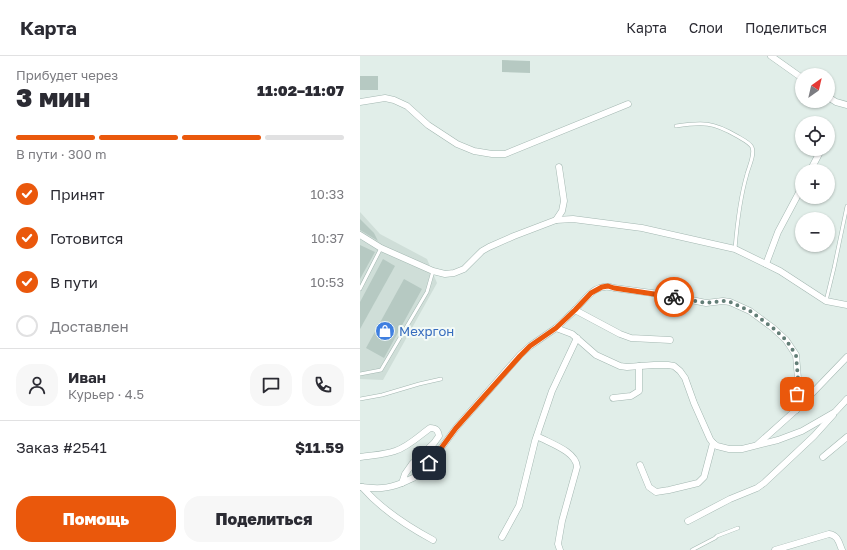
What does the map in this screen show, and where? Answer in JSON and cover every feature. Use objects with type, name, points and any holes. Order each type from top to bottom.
[{"type":"street","points":[[771,56],[795,73]]},
{"type":"street","points":[[360,102],[385,98],[394,100],[407,106],[428,125],[457,144],[474,151],[492,154],[505,154],[628,104]]},
{"type":"street","points":[[835,101],[847,105]]},
{"type":"street","points":[[556,220],[562,211],[564,201],[559,167]]},
{"type":"street","points":[[766,264],[778,232],[795,200]]},
{"type":"street","points":[[360,235],[381,248],[433,271],[445,274],[454,273],[464,269],[489,246],[556,220],[572,219],[642,228],[735,249],[780,271],[826,300],[847,305]]},
{"type":"street","points":[[361,487],[377,489],[385,488],[402,483],[421,472],[456,428],[530,346],[556,328],[591,293],[597,289],[608,286],[667,295],[706,303],[723,301],[730,302],[750,311],[786,340],[796,355],[798,379],[796,410]]},
{"type":"street","points":[[575,310],[620,334],[631,338],[670,340]]},
{"type":"street","points":[[556,328],[572,334],[596,355],[620,366],[674,366],[685,378],[694,403],[713,443],[717,446],[728,449],[742,449],[778,440],[802,430],[835,412]]},
{"type":"street","points":[[502,537],[519,506],[537,436],[552,390],[577,338]]},
{"type":"street","points":[[758,445],[796,410],[847,357]]},
{"type":"street","points":[[614,398],[631,396],[639,391],[639,366]]},
{"type":"street","points":[[688,522],[730,499],[757,488],[764,483],[814,436],[847,399]]},
{"type":"street","points":[[360,456],[380,455],[396,451],[413,441],[430,428],[436,429],[439,436],[434,443],[412,464],[405,474],[402,483]]},
{"type":"street","points":[[537,436],[565,451],[573,457],[577,464],[562,521],[558,544],[560,550]]},
{"type":"street","points":[[823,457],[847,437]]},
{"type":"street","points":[[640,465],[648,487],[656,492],[698,483],[704,477],[713,443]]},
{"type":"street","points":[[361,487],[382,506],[412,528],[434,540]]},
{"type":"street","points":[[775,550],[829,534],[837,538],[842,550]]},
{"type":"lane","points":[[676,126],[695,123],[718,126],[749,143],[752,147],[753,154],[742,189],[735,249]]},
{"type":"lane","points":[[826,300],[847,206]]},
{"type":"lane","points":[[360,289],[381,248]]},
{"type":"lane","points":[[360,374],[381,370],[427,292],[433,271]]},
{"type":"lane","points":[[360,399],[382,395],[440,379]]},
{"type":"lane","points":[[692,550],[717,536],[738,528]]},
{"type":"shaded area","name":"Мехргон","points":[[360,212],[380,234],[427,259],[437,283],[383,380],[360,379]]},
{"type":"building","points":[[502,60],[530,61],[530,73],[502,72]]},
{"type":"building","points":[[360,76],[378,76],[378,90],[360,90]]},
{"type":"building","points":[[360,219],[374,233],[378,241],[360,230]]},
{"type":"building","points":[[360,245],[375,252],[360,279]]},
{"type":"building","points":[[383,259],[395,266],[360,329],[360,302]]},
{"type":"building","points":[[404,279],[422,289],[384,358],[366,348]]},
{"type":"way so far","points":[[674,297],[706,303],[723,301],[730,302],[750,311],[773,328],[786,340],[796,355],[798,379],[797,394]]},
{"type":"place","name":"Мехргон","points":[[385,331]]},
{"type":"route","points":[[429,463],[456,428],[520,356],[530,346],[556,328],[591,293],[597,289],[608,286],[674,297]]}]
